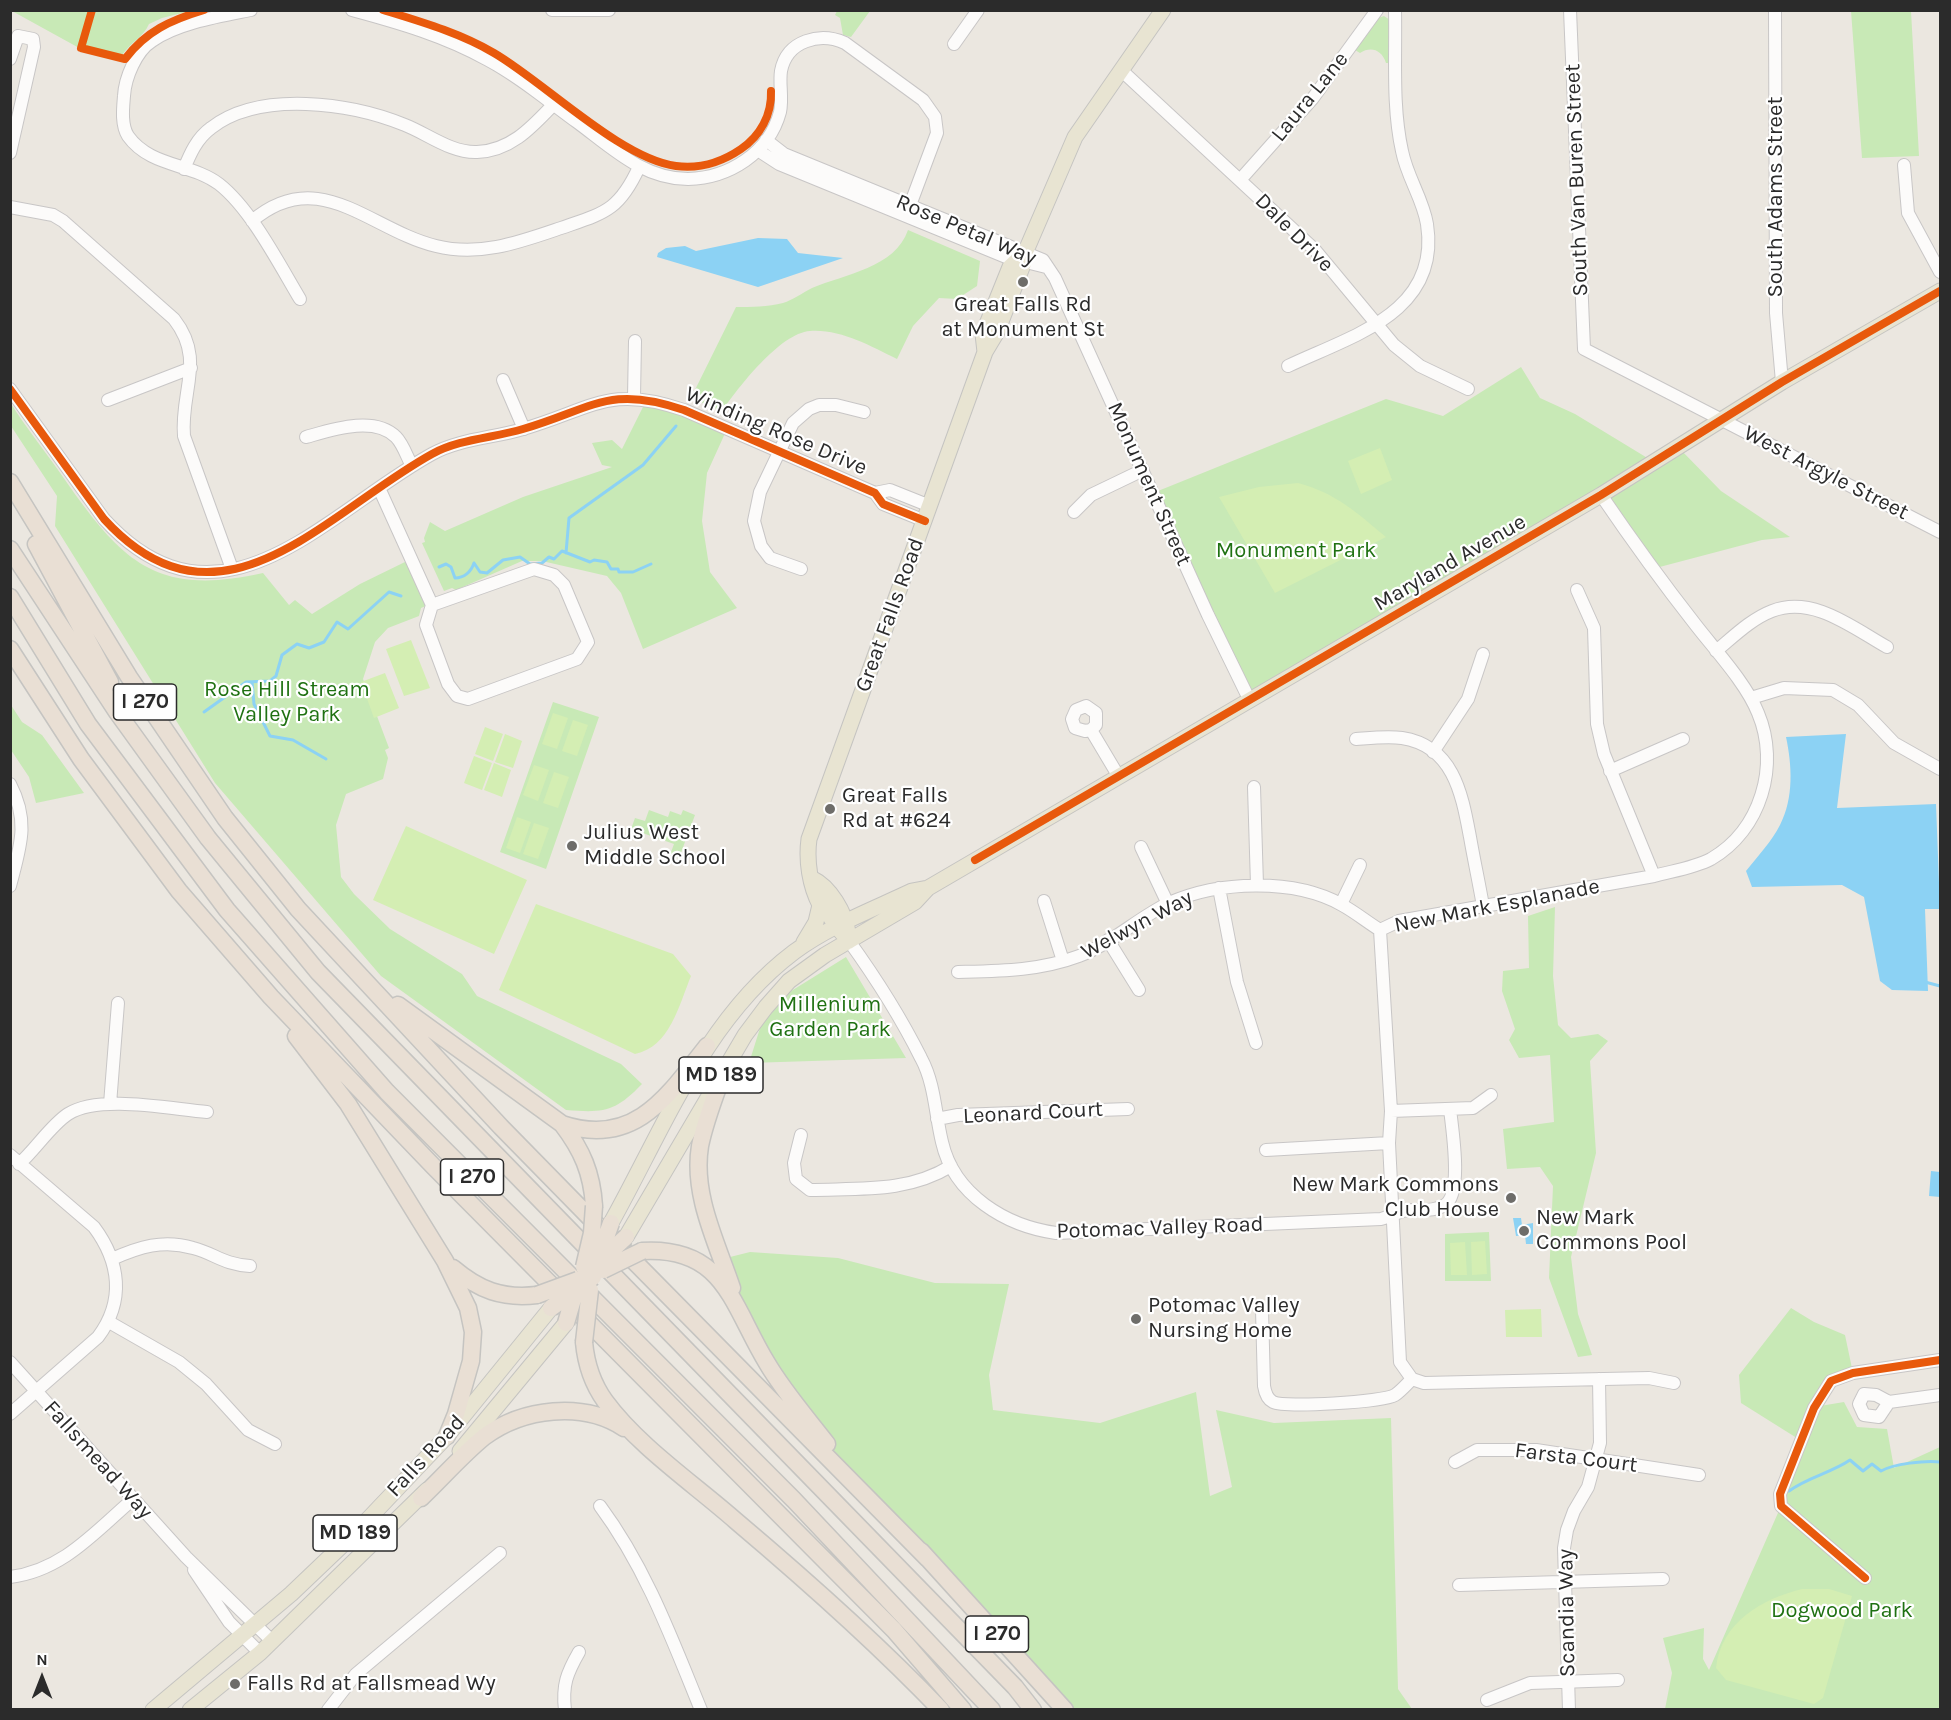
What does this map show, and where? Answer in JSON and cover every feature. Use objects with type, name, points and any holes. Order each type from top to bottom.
[{"type":"highway","name":"I 270","points":[[10,482],[129,677],[166,733],[225,818],[298,909],[501,1128],[928,1559],[1065,1710]]},
{"type":"highway","points":[[10,493],[53,578],[153,762]]},
{"type":"highway","name":"I 270","points":[[10,549],[153,762],[208,838],[318,972],[748,1411],[1015,1687],[1033,1710]]},
{"type":"highway","name":"I 270","points":[[10,597],[88,724],[227,910],[387,1092],[795,1500],[992,1710]]},
{"type":"highway","name":"I 270","points":[[10,649],[81,759],[172,881],[271,997],[434,1167],[894,1630],[963,1710]]},
{"type":"highway","points":[[298,909],[406,1013],[519,1091],[562,1124],[582,1131],[603,1131],[622,1126],[645,1115],[662,1101],[707,1046]]},
{"type":"highway","points":[[271,997],[294,1034],[348,1104],[445,1262],[468,1308],[473,1332],[471,1361],[464,1389],[447,1436]]},
{"type":"highway","points":[[724,1071],[707,1120],[699,1167],[700,1191],[737,1304],[767,1363],[844,1468],[928,1559]]},
{"type":"highway","points":[[562,1124],[587,1164],[593,1184],[594,1206],[584,1342],[590,1375],[597,1389],[639,1438],[807,1581],[892,1659],[941,1710]]},
{"type":"highway","points":[[566,1323],[589,1279],[611,1223]]},
{"type":"highway","points":[[445,1262],[470,1282],[490,1293],[513,1297],[537,1295],[589,1279],[626,1237]]},
{"type":"highway","points":[[551,1308],[589,1279],[642,1251],[677,1252],[696,1259],[708,1267],[737,1304]]},
{"type":"highway","points":[[421,1498],[485,1437],[538,1414],[563,1411],[600,1416],[639,1438]]},
{"type":"main road","name":"Great Falls Road","points":[[841,925],[820,905],[813,892],[813,879],[808,864],[809,839],[985,352],[983,334],[1021,258],[1075,137],[1163,10]]},
{"type":"main road","name":"Maryland Avenue","points":[[849,941],[915,902],[928,888],[1601,495],[1723,421],[1782,382],[1941,291]]},
{"type":"main road","points":[[813,879],[822,883],[849,941]]},
{"type":"main road","name":"Maryland Avenue","points":[[841,925],[912,891],[928,888]]},
{"type":"main road","points":[[796,951],[816,922],[820,905]]},
{"type":"main road","name":"MD 189","points":[[611,1223],[707,1046],[741,1004],[796,951],[841,925]]},
{"type":"main road","name":"MD 189","points":[[626,1237],[745,1035],[789,981],[849,941]]},
{"type":"main road","name":"Falls Road","points":[[153,1710],[243,1636],[355,1533],[447,1436],[551,1308]]},
{"type":"main road","name":"Falls Road","points":[[190,1710],[260,1653],[421,1498],[566,1323]]},
{"type":"street","points":[[251,10],[190,25],[151,41],[133,63],[124,88],[122,114],[127,135],[141,148],[166,164],[204,174],[220,185],[252,221],[300,298]]},
{"type":"street","points":[[352,10],[403,24],[460,46],[520,79],[552,106],[639,167],[687,179],[712,176],[735,167],[762,146],[779,115],[781,69],[788,55],[800,42],[816,38],[834,38],[845,43],[923,100],[935,117],[937,133],[907,210]]},
{"type":"street","points":[[552,10],[609,10]]},
{"type":"street","points":[[954,44],[978,10]]},
{"type":"street","name":"Laura Lane","points":[[1240,180],[1312,98],[1377,10]]},
{"type":"street","points":[[1288,366],[1391,315],[1415,290],[1428,257],[1429,241],[1424,210],[1408,171],[1399,134],[1395,10]]},
{"type":"street","name":"South Van Buren Street","points":[[1570,10],[1584,349]]},
{"type":"street","name":"South Adams Street","points":[[1775,10],[1776,313],[1782,382]]},
{"type":"street","points":[[10,59],[18,36],[33,39],[34,47],[10,153]]},
{"type":"street","name":"Dale Drive","points":[[1121,70],[1315,250],[1376,324],[1408,358],[1468,389]]},
{"type":"street","points":[[184,169],[194,147],[210,128],[240,112],[271,105],[300,103],[366,113],[405,125],[455,149],[476,152],[499,148],[526,134],[552,106]]},
{"type":"street","name":"Rose Petal Way","points":[[762,146],[779,164],[907,210],[1021,258],[1043,260],[1046,267]]},
{"type":"street","points":[[1904,165],[1908,213],[1941,272]]},
{"type":"street","points":[[252,221],[274,204],[302,198],[330,202],[357,210],[409,237],[437,246],[466,250],[494,248],[514,245],[612,208],[628,191],[639,167]]},
{"type":"street","points":[[10,207],[53,215],[63,221],[174,319],[189,343],[191,368],[183,424],[184,436],[232,569]]},
{"type":"street","name":"Monument Street","points":[[1046,267],[1055,278],[1208,615],[1250,701]]},
{"type":"street","points":[[634,397],[636,340]]},
{"type":"street","name":"West Argyle Street","points":[[1584,349],[1941,532]]},
{"type":"street","points":[[108,400],[191,368]]},
{"type":"street","points":[[504,380],[524,429]]},
{"type":"street","name":"Winding Rose Drive","points":[[10,388],[104,519],[122,539],[145,555],[179,569],[217,572],[259,564],[285,551],[412,466],[443,448],[524,429],[599,402],[634,397],[684,410],[875,493],[883,504],[925,521]]},
{"type":"street","points":[[801,569],[770,558],[756,533],[754,521],[760,492],[793,423],[809,409],[819,405],[836,405],[864,412]]},
{"type":"street","points":[[306,436],[337,428],[367,426],[382,429],[396,437],[412,466]]},
{"type":"street","points":[[1074,512],[1091,495],[1143,470]]},
{"type":"street","points":[[379,488],[432,605],[426,625],[448,684],[457,696],[468,699],[577,658],[588,642],[564,585],[554,575],[534,569],[432,605]]},
{"type":"street","name":"Winding Rose Drive","points":[[875,493],[890,490],[930,506]]},
{"type":"street","name":"New Mark Esplanade","points":[[1412,1379],[1400,1362],[1398,1350],[1389,1143],[1391,1112],[1380,930],[1399,921],[1654,876],[1710,859],[1733,843],[1757,808],[1767,773],[1767,741],[1751,698],[1652,569],[1601,495]]},
{"type":"street","points":[[1577,590],[1594,628],[1598,724],[1610,771],[1654,876]]},
{"type":"street","points":[[1716,651],[1756,620],[1771,611],[1790,606],[1811,608],[1826,613],[1887,647]]},
{"type":"street","points":[[1433,752],[1468,699],[1483,654]]},
{"type":"street","points":[[1751,698],[1784,688],[1833,690],[1858,705],[1894,743],[1941,769]]},
{"type":"street","points":[[1091,730],[1119,777]]},
{"type":"street","points":[[1356,739],[1402,738],[1419,743],[1450,768],[1461,790],[1483,906]]},
{"type":"street","points":[[1610,771],[1683,739]]},
{"type":"street","points":[[10,784],[20,802],[23,833],[10,886]]},
{"type":"street","points":[[1254,787],[1257,885]]},
{"type":"street","points":[[1141,847],[1168,904]]},
{"type":"street","points":[[1341,904],[1360,865]]},
{"type":"street","name":"Welwyn Way","points":[[958,972],[1034,969],[1081,956],[1168,904],[1201,891],[1219,888],[1257,885],[1296,890],[1341,904],[1380,930]]},
{"type":"street","points":[[1219,888],[1236,982],[1256,1043]]},
{"type":"street","points":[[1044,902],[1063,961]]},
{"type":"street","points":[[1108,940],[1139,990]]},
{"type":"street","name":"Potomac Valley Road","points":[[849,941],[922,1058],[933,1086],[942,1144],[951,1166],[963,1184],[992,1211],[1018,1225],[1056,1233],[1381,1219],[1405,1211],[1428,1210],[1445,1205],[1453,1195],[1456,1179],[1450,1109]]},
{"type":"street","points":[[110,1104],[118,1003]]},
{"type":"street","points":[[1391,1112],[1473,1108],[1491,1095]]},
{"type":"street","points":[[10,1414],[98,1337],[109,1322],[118,1290],[117,1270],[94,1227],[15,1160],[68,1115],[89,1106],[110,1104],[207,1112]]},
{"type":"street","name":"Leonard Court","points":[[937,1119],[958,1115],[1128,1109]]},
{"type":"street","points":[[801,1135],[794,1163],[796,1179],[810,1190],[902,1186],[930,1179],[951,1166]]},
{"type":"street","points":[[1266,1150],[1389,1143]]},
{"type":"street","points":[[112,1258],[141,1246],[163,1243],[193,1248],[228,1264],[250,1266]]},
{"type":"street","points":[[1262,1310],[1266,1395],[1272,1402],[1288,1405],[1377,1401],[1394,1395],[1412,1379],[1424,1383],[1649,1378],[1674,1383]]},
{"type":"street","points":[[109,1322],[179,1362],[206,1384],[248,1430],[274,1444]]},
{"type":"street","points":[[1865,1578],[1781,1506],[1780,1494],[1814,1408],[1831,1381],[1853,1373],[1941,1360]]},
{"type":"street","name":"Fallsmead Way","points":[[10,1362],[132,1500],[186,1557],[272,1641]]},
{"type":"street","name":"Scandia Way","points":[[1569,1710],[1565,1582],[1567,1530],[1574,1511],[1588,1486],[1596,1459],[1601,1427],[1599,1379]]},
{"type":"street","points":[[1889,1402],[1941,1395]]},
{"type":"street","name":"Farsta Court","points":[[1455,1462],[1477,1450],[1536,1450],[1699,1475]]},
{"type":"street","points":[[10,1577],[29,1575],[65,1559],[132,1500]]},
{"type":"street","points":[[600,1506],[616,1528],[656,1599],[701,1710]]},
{"type":"street","points":[[328,1710],[337,1694],[356,1674],[500,1553]]},
{"type":"street","name":"Fallsmead Way","points":[[186,1557],[209,1595],[260,1653]]},
{"type":"street","points":[[1459,1585],[1663,1579]]},
{"type":"street","points":[[565,1710],[562,1693],[565,1675],[579,1652]]},
{"type":"street","points":[[1487,1700],[1530,1683],[1618,1680]]},
{"type":"green space","points":[[837,10],[870,11],[851,37],[843,35],[840,18],[835,15]]},
{"type":"green space","points":[[12,11],[190,11],[149,24],[144,33],[121,57],[81,49]]},
{"type":"green space","points":[[1851,11],[1911,11],[1919,156],[1862,158]]},
{"type":"green space","points":[[1384,16],[1390,20],[1391,63],[1386,63],[1376,50],[1360,53],[1355,50],[1378,18]]},
{"type":"green space","points":[[908,230],[980,261],[977,286],[957,299],[939,298],[913,326],[897,359],[844,336],[810,331],[798,334],[773,351],[749,376],[722,411],[691,398],[736,307],[783,303],[812,288],[868,268],[892,253]]},
{"type":"green space","name":"Monument Park","points":[[1521,367],[1540,398],[1575,414],[1654,462],[1679,448],[1721,491],[1790,537],[1762,540],[1652,569],[1601,496],[1250,701],[1153,493],[1386,399],[1443,416]]},
{"type":"green space","points":[[647,399],[727,429],[707,473],[702,521],[710,572],[737,608],[643,649],[621,593],[607,576],[542,561],[522,561],[456,590],[452,588],[444,591],[422,543],[425,542],[424,538],[430,522],[445,531],[523,497],[612,467],[602,465],[592,443],[612,440],[622,449]]},
{"type":"green space","name":"Rose Hill Stream Valley Park","points":[[10,402],[84,507],[104,531],[124,551],[145,566],[168,576],[195,580],[226,579],[263,573],[289,605],[295,600],[312,614],[360,584],[407,561],[428,605],[421,608],[419,616],[388,628],[375,642],[363,679],[389,748],[385,750],[388,758],[383,779],[346,794],[336,825],[341,877],[354,894],[390,929],[462,974],[477,996],[621,1064],[642,1084],[633,1093],[608,1109],[566,1110],[381,976],[215,783],[55,526],[57,496],[11,426]]},
{"type":"green space","points":[[1380,448],[1392,480],[1361,494],[1348,461]]},
{"type":"green space","points":[[1298,483],[1335,498],[1386,537],[1275,593],[1219,497],[1259,487]]},
{"type":"green space","points":[[411,640],[430,688],[404,696],[386,649]]},
{"type":"green space","points":[[385,673],[399,708],[374,718],[361,682]]},
{"type":"green space","points":[[553,702],[599,717],[546,869],[500,852]]},
{"type":"green space","points":[[11,705],[22,722],[42,735],[84,793],[36,803],[29,777],[11,750]]},
{"type":"green space","points":[[553,713],[568,718],[557,749],[542,744]]},
{"type":"green space","points":[[573,720],[588,725],[577,756],[562,751]]},
{"type":"green space","points":[[485,727],[503,734],[493,761],[475,754]]},
{"type":"green space","points":[[505,734],[522,741],[513,768],[495,762]]},
{"type":"green space","points":[[474,756],[492,763],[482,790],[464,783]]},
{"type":"green space","points":[[494,763],[511,770],[502,797],[484,790]]},
{"type":"green space","points":[[534,765],[549,770],[538,801],[523,795]]},
{"type":"green space","points":[[554,772],[569,777],[558,808],[543,803]]},
{"type":"green space","points":[[649,810],[668,817],[670,811],[681,815],[683,810],[695,815],[679,858],[670,855],[674,844],[631,829],[635,818],[645,821]]},
{"type":"green space","points":[[517,817],[531,822],[520,853],[506,848]]},
{"type":"green space","points":[[534,823],[549,828],[538,859],[523,854]]},
{"type":"green space","points":[[406,826],[527,880],[494,954],[373,900]]},
{"type":"green space","points":[[536,904],[673,954],[691,976],[672,1023],[657,1043],[635,1054],[499,990]]},
{"type":"green space","points":[[1555,907],[1553,976],[1558,1025],[1571,1038],[1598,1034],[1608,1041],[1590,1061],[1596,1153],[1571,1257],[1578,1314],[1592,1355],[1578,1357],[1549,1278],[1553,1186],[1540,1167],[1507,1169],[1503,1129],[1554,1122],[1550,1055],[1519,1058],[1509,1040],[1515,1029],[1502,991],[1503,971],[1529,968],[1528,916]]},
{"type":"green space","name":"Millenium Garden Park","points":[[846,957],[906,1058],[749,1063],[767,1006]]},
{"type":"green space","points":[[1489,1232],[1491,1281],[1445,1281],[1445,1234]]},
{"type":"green space","points":[[1485,1241],[1487,1274],[1472,1275],[1471,1242]]},
{"type":"green space","points":[[1465,1242],[1467,1275],[1451,1275],[1450,1243]]},
{"type":"green space","points":[[750,1252],[838,1258],[935,1283],[1009,1284],[989,1375],[993,1410],[1100,1423],[1196,1392],[1210,1496],[1232,1487],[1216,1410],[1274,1423],[1391,1418],[1398,1689],[1412,1709],[1065,1709],[844,1468],[767,1363],[722,1259]]},
{"type":"green space","name":"Dogwood Park","points":[[1791,1308],[1814,1322],[1845,1335],[1853,1373],[1831,1381],[1814,1407],[1844,1402],[1857,1427],[1887,1429],[1894,1468],[1940,1447],[1940,1709],[1665,1709],[1672,1673],[1663,1638],[1704,1628],[1703,1659],[1709,1670],[1781,1506],[1800,1440],[1741,1403],[1739,1375]]},
{"type":"green space","points":[[1541,1309],[1542,1337],[1506,1337],[1505,1310]]},
{"type":"green space","points":[[1802,1589],[1829,1589],[1852,1596],[1823,1698],[1814,1704],[1726,1680],[1716,1668],[1719,1652],[1735,1625],[1746,1615],[1772,1599]]},
{"type":"water","points":[[758,238],[787,239],[798,253],[843,258],[758,287],[657,257],[658,253],[666,248],[685,246],[696,251]]},
{"type":"water","points":[[1846,734],[1837,808],[1936,804],[1940,909],[1925,909],[1928,991],[1892,990],[1880,981],[1864,897],[1842,885],[1752,887],[1746,871],[1773,837],[1785,815],[1790,793],[1790,759],[1786,737]]},
{"type":"water","points":[[1931,1171],[1940,1172],[1940,1197],[1929,1196]]},
{"type":"water","name":"New Mark Commons Pool","points":[[1513,1218],[1521,1218],[1522,1225],[1533,1223],[1533,1244],[1526,1244],[1525,1235],[1516,1236]]},
{"type":"waterway","points":[[566,553],[569,518],[643,465],[676,426]]},
{"type":"waterway","points":[[439,567],[446,564],[451,567],[455,578],[458,578],[467,574],[474,563],[480,572],[487,573],[503,560],[520,557],[530,564],[542,563],[549,557],[554,559],[562,551],[590,562],[594,560],[607,562],[611,569],[618,569],[619,572],[633,572],[651,564]]},
{"type":"waterway","points":[[204,712],[246,682],[270,681],[276,676],[282,655],[297,644],[309,648],[324,642],[337,622],[348,629],[389,592],[401,596]]},
{"type":"waterway","points":[[252,682],[254,704],[270,736],[293,740],[326,759]]},
{"type":"waterway","points":[[1925,982],[1940,986]]},
{"type":"waterway","points":[[1789,1491],[1850,1460],[1863,1471],[1872,1464],[1881,1471],[1910,1463],[1940,1462]]},
{"type":"cycle path","points":[[92,10],[81,48],[125,59],[142,41],[160,28],[204,10]]},
{"type":"cycle path","points":[[383,10],[440,28],[481,46],[514,66],[607,135],[654,160],[676,166],[710,164],[734,154],[748,144],[764,124],[771,100],[771,91]]},
{"type":"cycle path","points":[[975,860],[1601,495],[1782,382],[1940,291]]},
{"type":"cycle path","points":[[10,389],[104,519],[147,555],[189,571],[231,570],[271,556],[312,534],[392,479],[442,449],[523,429],[584,407],[618,399],[637,399],[684,410],[875,493],[883,504],[925,521]]},
{"type":"cycle path","points":[[1865,1578],[1781,1506],[1780,1494],[1814,1408],[1831,1381],[1853,1373],[1940,1360]]},
{"type":"place","name":"Great Falls Rd at Monument St","points":[[1023,282]]},
{"type":"place","name":"Great Falls Rd at #624","points":[[830,809]]},
{"type":"place","name":"Julius West Middle School","points":[[572,846]]},
{"type":"place","name":"New Mark Commons Club House","points":[[1511,1198]]},
{"type":"place","name":"New Mark Commons Pool","points":[[1524,1231]]},
{"type":"place","name":"Potomac Valley Nursing Home","points":[[1136,1319]]},
{"type":"place","name":"Falls Rd at Fallsmead Wy","points":[[235,1684]]}]
